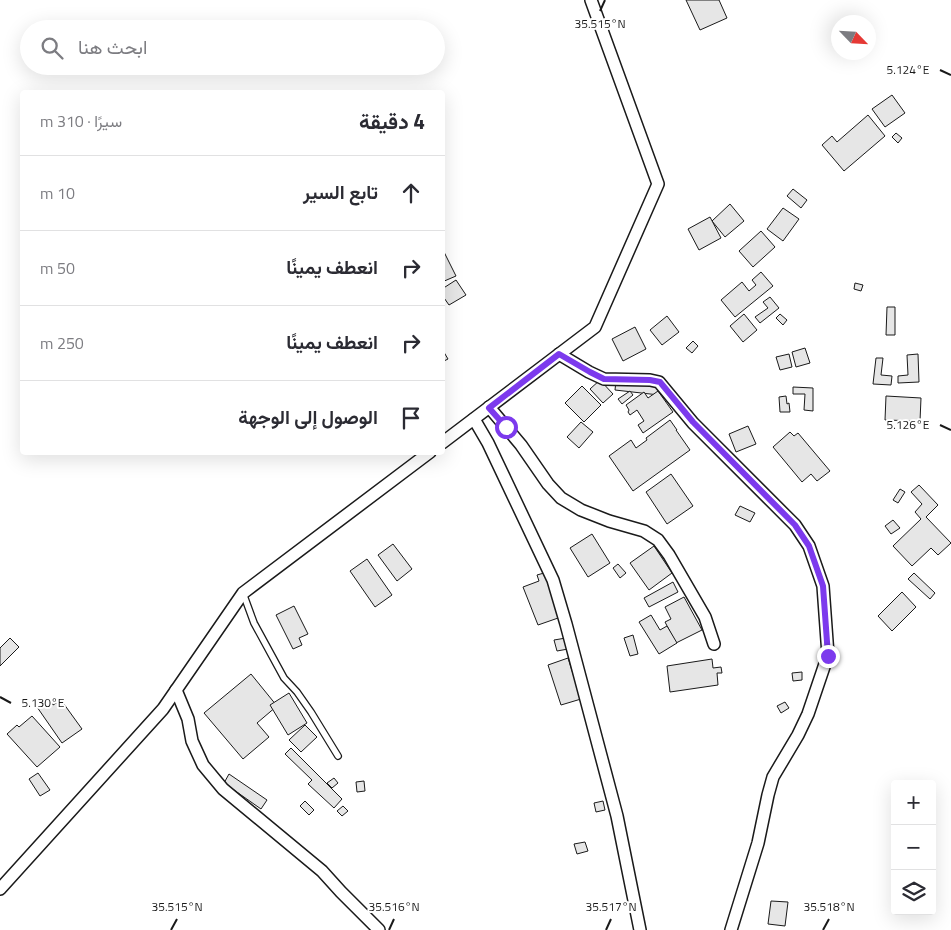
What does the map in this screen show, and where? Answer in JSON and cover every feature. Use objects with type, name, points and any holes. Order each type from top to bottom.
[{"type":"street","points":[[445,441],[596,327],[658,184],[591,0]]},
{"type":"street","points":[[559,354],[604,379],[660,382],[693,422],[795,525],[809,546],[823,586],[828,656],[808,714],[773,777],[758,844],[731,930]]},
{"type":"street","points":[[489,408],[521,446],[548,484],[562,498],[581,510],[609,521],[644,530],[658,540],[705,616],[714,644]]},
{"type":"street","points":[[474,419],[488,443],[553,580],[569,633],[617,816],[640,930]]},
{"type":"street","points":[[0,889],[163,709],[244,593],[426,455]]},
{"type":"street","points":[[176,690],[188,719],[192,741],[203,764],[223,789],[322,871],[379,930]]},
{"type":"lane","points":[[244,593],[254,623],[284,678],[311,712],[338,756]]},
{"type":"building","points":[[686,0],[719,0],[727,18],[700,30]]},
{"type":"building","points":[[892,95],[905,113],[885,127],[872,109]]},
{"type":"building","points":[[868,115],[885,136],[844,171],[822,145],[832,136],[837,142]]},
{"type":"building","points":[[896,133],[902,138],[898,143],[892,137]]},
{"type":"building","points":[[793,189],[807,200],[801,208],[787,196]]},
{"type":"building","points":[[730,204],[744,221],[725,237],[712,221]]},
{"type":"building","points":[[783,208],[799,219],[783,241],[767,229]]},
{"type":"building","points":[[710,217],[721,238],[699,250],[688,229]]},
{"type":"building","points":[[761,231],[775,247],[753,267],[739,251]]},
{"type":"building","points":[[445,254],[456,276],[445,281]]},
{"type":"building","points":[[761,272],[773,286],[735,317],[721,300],[742,282],[749,291],[756,285],[752,280]]},
{"type":"building","points":[[456,280],[466,295],[449,305],[445,299],[445,287]]},
{"type":"building","points":[[855,283],[863,285],[861,291],[854,289]]},
{"type":"building","points":[[770,297],[779,308],[760,323],[755,317],[768,308],[763,302]]},
{"type":"building","points":[[887,307],[895,307],[895,335],[886,335]]},
{"type":"building","points":[[744,314],[757,330],[743,342],[730,326]]},
{"type":"building","points":[[780,314],[787,320],[783,325],[776,318]]},
{"type":"building","points":[[667,316],[679,332],[662,345],[650,330]]},
{"type":"building","points":[[635,327],[646,349],[623,361],[612,339]]},
{"type":"building","points":[[693,341],[698,346],[692,353],[686,348]]},
{"type":"building","points":[[805,348],[810,363],[796,367],[792,352]]},
{"type":"building","points":[[789,354],[792,367],[780,370],[776,357]]},
{"type":"building","points":[[918,354],[919,382],[898,383],[898,376],[908,375],[907,355]]},
{"type":"building","points":[[876,358],[883,358],[881,375],[892,376],[891,385],[873,384]]},
{"type":"building","points":[[600,380],[613,394],[603,403],[590,389]]},
{"type":"building","points":[[616,381],[659,386],[659,395],[615,390]]},
{"type":"building","points":[[582,386],[601,405],[584,422],[565,403]]},
{"type":"building","points":[[793,387],[813,388],[813,411],[804,410],[805,394],[793,394]]},
{"type":"building","points":[[630,391],[633,395],[622,404],[618,399]]},
{"type":"building","points":[[658,391],[673,412],[643,433],[638,425],[644,421],[637,410],[630,415],[626,405],[644,392],[648,398]]},
{"type":"building","points":[[786,396],[790,412],[780,412],[779,397]]},
{"type":"building","points":[[886,396],[921,398],[920,421],[885,420]]},
{"type":"building","points":[[670,420],[690,450],[633,491],[609,456],[631,440],[636,448]]},
{"type":"building","points":[[581,422],[593,432],[579,448],[567,437]]},
{"type":"building","points":[[748,426],[756,444],[736,452],[729,434]]},
{"type":"building","points":[[790,432],[794,436],[798,433],[830,471],[817,481],[811,474],[802,482],[773,447]]},
{"type":"building","points":[[671,474],[693,506],[667,524],[646,492]]},
{"type":"building","points":[[919,485],[938,505],[926,517],[951,543],[938,555],[931,548],[912,566],[893,546],[921,519],[915,512],[922,504],[911,492]]},
{"type":"building","points":[[900,489],[905,492],[898,503],[893,500]]},
{"type":"building","points":[[740,506],[755,513],[750,522],[735,515]]},
{"type":"building","points":[[893,520],[900,528],[891,534],[885,526]]},
{"type":"building","points":[[592,534],[610,563],[588,577],[570,548]]},
{"type":"building","points":[[393,544],[412,569],[397,581],[378,555]]},
{"type":"building","points":[[654,546],[672,573],[649,590],[630,563]]},
{"type":"building","points":[[367,559],[392,595],[375,607],[350,571]]},
{"type":"building","points":[[618,564],[626,573],[620,578],[613,568]]},
{"type":"building","points":[[544,573],[561,617],[538,625],[523,587],[539,581],[537,575]]},
{"type":"building","points":[[914,573],[935,593],[930,599],[908,579]]},
{"type":"building","points":[[673,582],[678,592],[649,607],[644,598]]},
{"type":"building","points":[[902,592],[916,607],[892,631],[878,616]]},
{"type":"building","points":[[684,597],[702,630],[676,643],[665,622],[671,619],[665,607]]},
{"type":"building","points":[[294,606],[308,634],[299,638],[302,645],[293,649],[276,615]]},
{"type":"building","points":[[651,615],[660,630],[667,626],[677,643],[659,654],[639,622]]},
{"type":"building","points":[[633,635],[638,654],[630,656],[624,638]]},
{"type":"building","points":[[10,638],[19,647],[0,666],[0,648]]},
{"type":"building","points":[[566,638],[568,649],[557,651],[554,640]]},
{"type":"building","points":[[568,658],[581,699],[561,705],[548,665]]},
{"type":"building","points":[[712,659],[713,668],[721,667],[722,673],[717,673],[718,685],[670,692],[667,666]]},
{"type":"building","points":[[802,672],[802,680],[793,681],[792,673]]},
{"type":"building","points":[[251,674],[277,706],[257,723],[269,737],[243,759],[204,713]]},
{"type":"building","points":[[289,693],[307,723],[288,735],[270,705]]},
{"type":"building","points":[[48,698],[53,705],[61,700],[82,729],[62,743],[37,707]]},
{"type":"building","points":[[785,702],[789,708],[781,713],[777,706]]},
{"type":"building","points":[[32,716],[60,747],[37,767],[7,734]]},
{"type":"building","points":[[305,725],[317,737],[301,752],[289,740]]},
{"type":"building","points":[[291,748],[342,799],[334,808],[308,784],[312,780],[285,754]]},
{"type":"building","points":[[38,773],[50,790],[40,796],[29,779]]},
{"type":"building","points":[[229,774],[267,800],[261,809],[224,783]]},
{"type":"building","points":[[334,778],[338,783],[332,788],[327,783]]},
{"type":"building","points":[[364,781],[365,791],[357,792],[356,782]]},
{"type":"building","points":[[305,801],[314,810],[309,815],[300,806]]},
{"type":"building","points":[[603,801],[605,810],[596,812],[594,803]]},
{"type":"building","points":[[343,806],[348,811],[342,816],[337,811]]},
{"type":"building","points":[[585,842],[588,851],[577,854],[574,844]]},
{"type":"building","points":[[771,901],[788,902],[785,926],[768,924]]},
{"type":"route","points":[[506,427],[489,408],[559,354],[604,379],[660,382],[693,422],[795,525],[809,546],[823,586],[828,656]]}]
